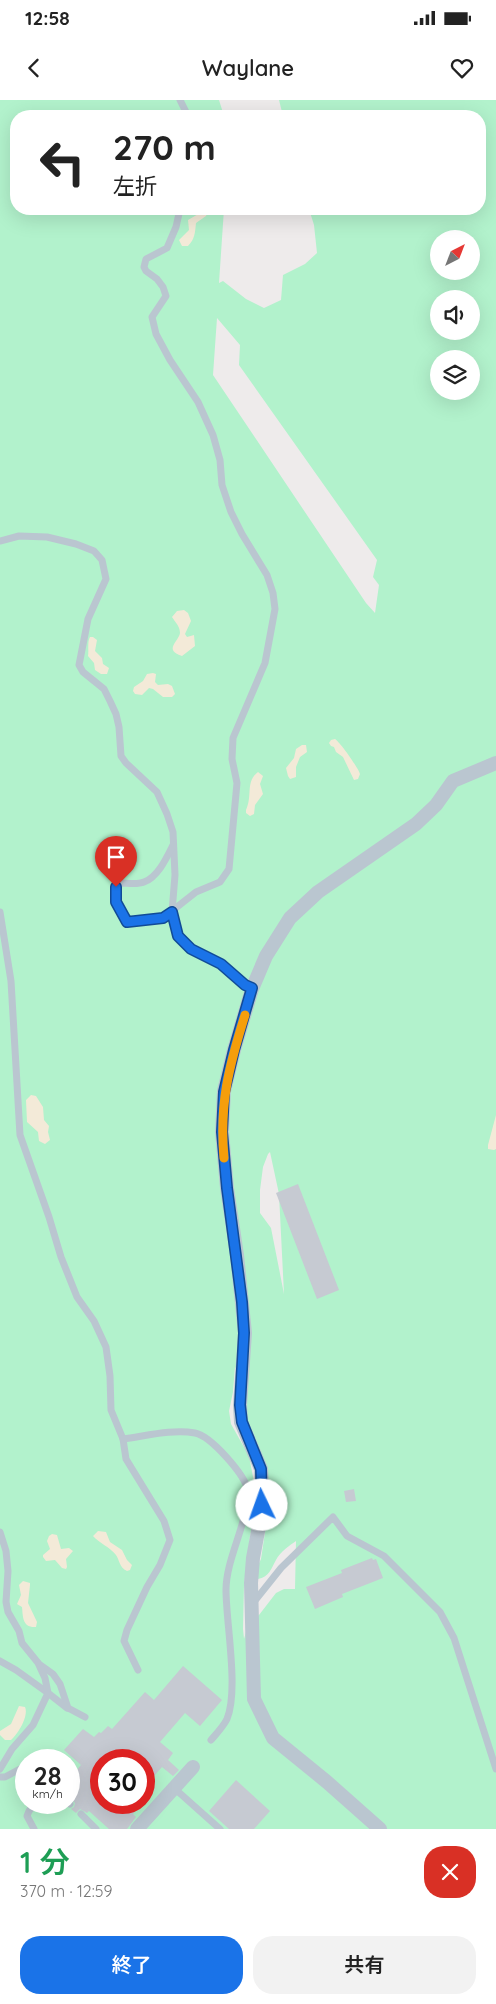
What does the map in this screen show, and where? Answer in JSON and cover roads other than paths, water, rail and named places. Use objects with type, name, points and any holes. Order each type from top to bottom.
[{"type":"street","points":[[380,1829],[273,1738],[254,1699],[251,1605],[253,1558],[262,1505],[261,1469],[242,1422],[240,1405],[244,1333],[222,1132],[224,1092],[252,988],[266,956],[290,918],[318,892],[416,824],[436,805],[453,781],[496,763]]},
{"type":"street","points":[[137,1829],[193,1767]]},
{"type":"lane","points":[[173,845],[166,860],[155,874],[145,882],[120,883],[116,887],[118,908],[127,922],[163,918],[196,892],[220,882],[229,869],[237,783],[232,759],[233,738],[265,663],[274,623],[275,609],[273,593],[267,575],[231,512],[222,486],[220,460],[213,435],[198,402],[170,360],[156,334],[152,317],[166,296],[157,279],[146,271],[144,267],[146,259],[167,248],[179,215]]},
{"type":"lane","points":[[0,541],[18,536],[47,537],[76,544],[94,551],[102,560],[106,579],[88,619],[79,665],[83,672],[104,689],[116,714],[121,756],[157,792],[170,823],[173,832],[175,875],[172,912],[178,936],[191,949],[221,964],[245,985],[252,988]]},
{"type":"lane","points":[[0,912],[11,980],[19,1087],[18,1119],[20,1135],[61,1257],[77,1297],[94,1321],[106,1347],[110,1376],[111,1410],[123,1439],[126,1459],[164,1521],[170,1540],[160,1565],[147,1587],[127,1630],[124,1641],[138,1670]]},
{"type":"lane","points":[[123,1439],[172,1432],[196,1433],[205,1437],[240,1473],[248,1490],[246,1510],[226,1588],[232,1682],[231,1701],[228,1716],[223,1726],[211,1740]]},
{"type":"lane","points":[[248,1497],[262,1498]]},
{"type":"lane","points":[[251,1605],[281,1568],[333,1518],[346,1536],[384,1556],[440,1612],[454,1638],[496,1769]]},
{"type":"lane","points":[[0,1532],[6,1551],[8,1571],[6,1602],[8,1612],[18,1631],[22,1644],[39,1664],[53,1674],[60,1684],[68,1708]]},
{"type":"lane","points":[[0,1661],[16,1670],[68,1708],[85,1717]]},
{"type":"lane","points":[[0,1769],[12,1749],[33,1725],[48,1693],[45,1678],[39,1664]]},
{"type":"lane","points":[[0,1777],[5,1777],[15,1772]]},
{"type":"lane","points":[[174,1788],[220,1829]]},
{"type":"lane","points":[[28,1814],[27,1816],[34,1829]]},
{"type":"lane","points":[[81,1814],[96,1829]]}]
